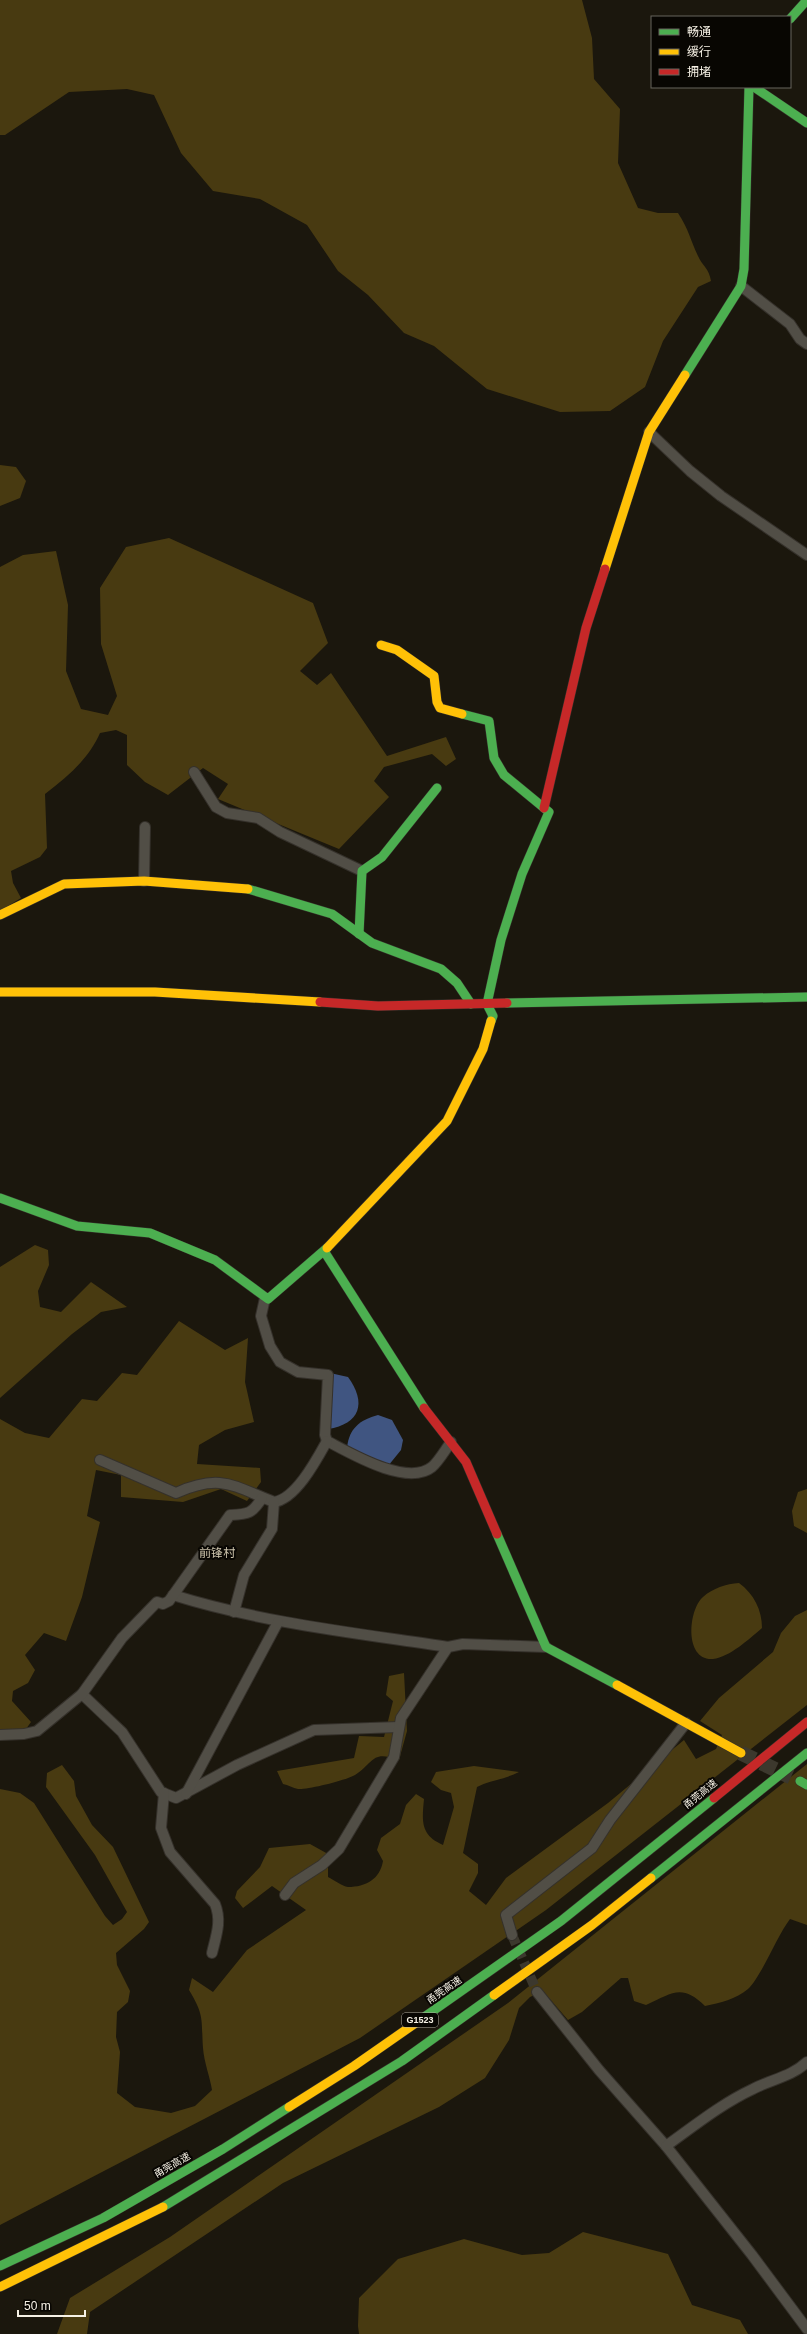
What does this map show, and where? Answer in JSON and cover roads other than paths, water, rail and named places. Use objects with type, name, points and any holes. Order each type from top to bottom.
[{"type":"main road","points":[[791,19],[807,0]]},
{"type":"main road","points":[[544,808],[586,628],[649,432],[741,286],[744,269],[749,88]]},
{"type":"main road","points":[[755,88],[807,123]]},
{"type":"main road","points":[[0,1198],[77,1226],[156,1236],[215,1260],[265,1298],[271,1298],[324,1251],[447,1121],[483,1049],[493,1016],[487,1004],[501,940],[522,874],[549,812],[504,775],[494,758],[489,721],[440,708],[436,702],[434,676],[397,650],[381,645]]},
{"type":"main road","points":[[359,934],[362,871],[382,857],[437,788]]},
{"type":"main road","points":[[0,915],[64,884],[144,881],[242,887],[332,914],[372,942],[441,969],[457,984],[471,1004]]},
{"type":"main road","points":[[0,992],[155,992],[378,1006],[807,997]]},
{"type":"main road","points":[[324,1251],[429,1416],[466,1462],[546,1647],[741,1752]]},
{"type":"main road","name":"甬莞高速","points":[[0,2266],[102,2218],[223,2149],[354,2066],[561,1921],[807,1722]]},
{"type":"main road","name":"G1523","points":[[0,2287],[161,2208],[402,2061],[592,1925],[807,1753]]},
{"type":"street","points":[[741,286],[790,324],[800,339],[807,344]]},
{"type":"street","points":[[649,432],[690,471],[721,496],[807,555]]},
{"type":"street","points":[[194,772],[216,807],[227,813],[258,818],[280,832],[362,871]]},
{"type":"street","points":[[144,881],[145,827]]},
{"type":"street","points":[[265,1298],[262,1316],[270,1346],[280,1362],[298,1372],[328,1375],[325,1435],[327,1441],[374,1464],[412,1472],[424,1471],[432,1467],[451,1442]]},
{"type":"street","points":[[100,1460],[176,1492],[203,1484],[224,1482],[240,1487],[274,1502],[284,1499],[295,1488],[313,1467],[327,1441]]},
{"type":"street","points":[[0,1735],[24,1734],[38,1731],[82,1694],[122,1638],[157,1602],[163,1604],[173,1595],[230,1515],[247,1514],[256,1507],[262,1498]]},
{"type":"street","points":[[234,1612],[244,1575],[272,1529],[274,1502]]},
{"type":"street","points":[[173,1595],[234,1612],[278,1622],[448,1646],[463,1644],[546,1647]]},
{"type":"street","points":[[186,1794],[278,1622]]},
{"type":"street","points":[[284,1895],[294,1883],[322,1865],[339,1849],[394,1757],[401,1718],[448,1646]]},
{"type":"street","points":[[82,1694],[122,1732],[164,1793],[176,1798],[186,1794],[237,1765],[314,1730],[399,1727]]},
{"type":"street","points":[[512,1934],[506,1915],[592,1848],[610,1820],[686,1723]]},
{"type":"street","points":[[164,1793],[161,1828],[170,1852],[215,1904],[218,1911],[219,1924],[212,1953]]},
{"type":"street","points":[[537,1992],[599,2070],[666,2146],[752,2255],[807,2329]]},
{"type":"street","points":[[666,2146],[715,2110],[754,2088],[786,2077],[807,2062]]},
{"type":"water","points":[[330,1373],[348,1377],[354,1386],[358,1404],[357,1411],[347,1422],[328,1429]]},
{"type":"water","points":[[378,1415],[392,1420],[403,1440],[401,1450],[388,1466],[347,1448],[350,1435],[356,1426],[366,1419]]},
{"type":"tunnel","points":[[741,1753],[791,1777]]},
{"type":"tunnel","points":[[512,1935],[537,1992]]},
{"type":"district","name":"前锋村","points":[[217,1553]]}]
